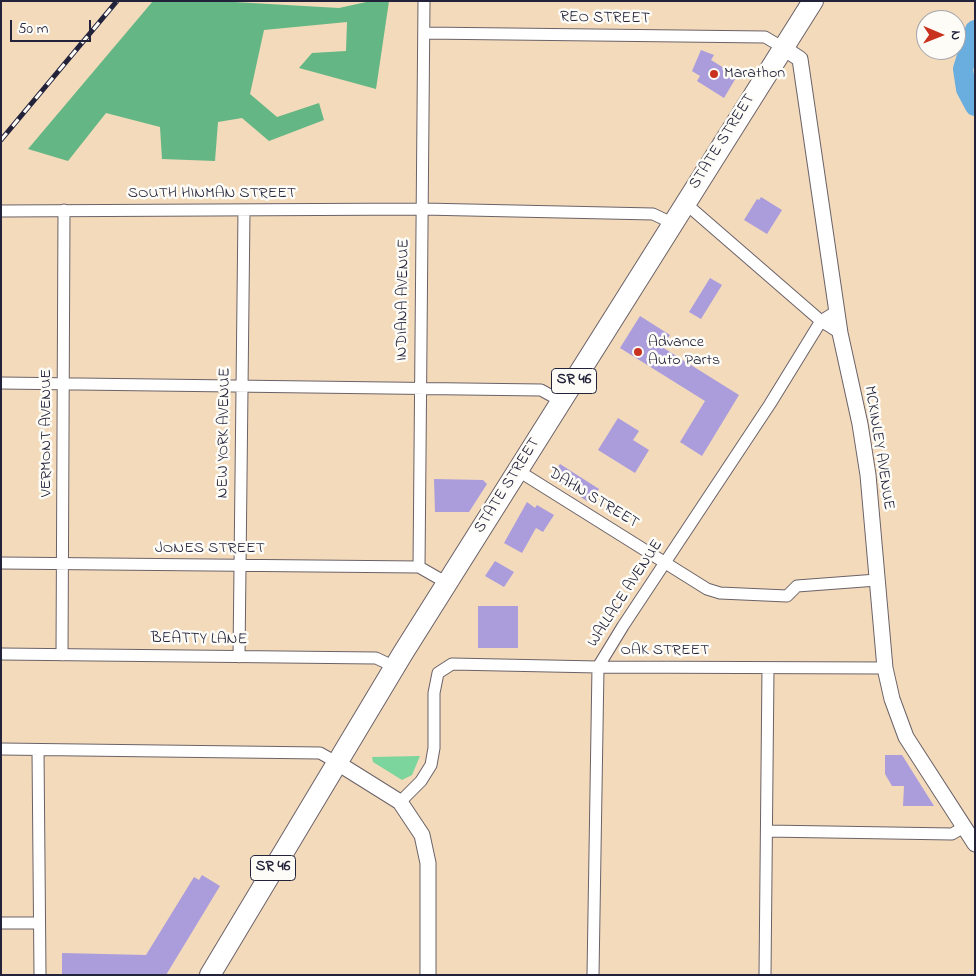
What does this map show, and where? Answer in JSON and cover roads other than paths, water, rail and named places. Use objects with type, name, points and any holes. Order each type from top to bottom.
[{"type":"highway","name":"STATE STREET","points":[[210,975],[336,762],[782,47],[813,1]]},
{"type":"street","name":"INDIANA AVENUE","points":[[419,567],[424,1]]},
{"type":"street","name":"REO STREET","points":[[424,33],[764,37],[782,47]]},
{"type":"street","name":"MCKINLEY AVENUE","points":[[782,47],[800,59],[840,332],[860,424],[868,476],[885,668],[892,700],[906,737],[975,844]]},
{"type":"street","points":[[685,203],[821,321],[840,332]]},
{"type":"street","name":"SOUTH HINMAN STREET","points":[[1,210],[423,210],[653,214],[672,223]]},
{"type":"street","name":"VERMONT AVENUE","points":[[62,655],[64,210]]},
{"type":"street","name":"NEW YORK AVENUE","points":[[239,657],[244,210]]},
{"type":"street","name":"WALLACE AVENUE","points":[[592,975],[598,667],[770,404],[821,321],[837,311]]},
{"type":"street","points":[[1,383],[541,390],[561,401]]},
{"type":"street","name":"DAHN STREET","points":[[518,470],[707,589],[720,593],[787,596],[797,586],[877,580]]},
{"type":"street","name":"JONES STREET","points":[[1,563],[419,567]]},
{"type":"street","points":[[419,567],[447,583]]},
{"type":"street","name":"BEATTY LANE","points":[[1,654],[376,658],[395,667]]},
{"type":"street","name":"OAK STREET","points":[[400,802],[421,781],[431,765],[434,748],[434,693],[438,673],[452,664],[598,667],[885,668]]},
{"type":"street","points":[[765,975],[768,668]]},
{"type":"street","points":[[1,749],[320,753],[400,802],[422,835],[428,863],[428,975]]},
{"type":"street","points":[[38,750],[40,975]]},
{"type":"street","points":[[766,830],[952,834],[964,826]]},
{"type":"street","points":[[1,923],[39,923]]},
{"type":"waterway","points":[[975,30],[963,69],[966,89],[975,106]]},
{"type":"railway","points":[[1,140],[117,1]]},
{"type":"place","name":"Marathon","points":[[714,74]]},
{"type":"place","name":"Advance Auto Parts","points":[[638,352]]}]
